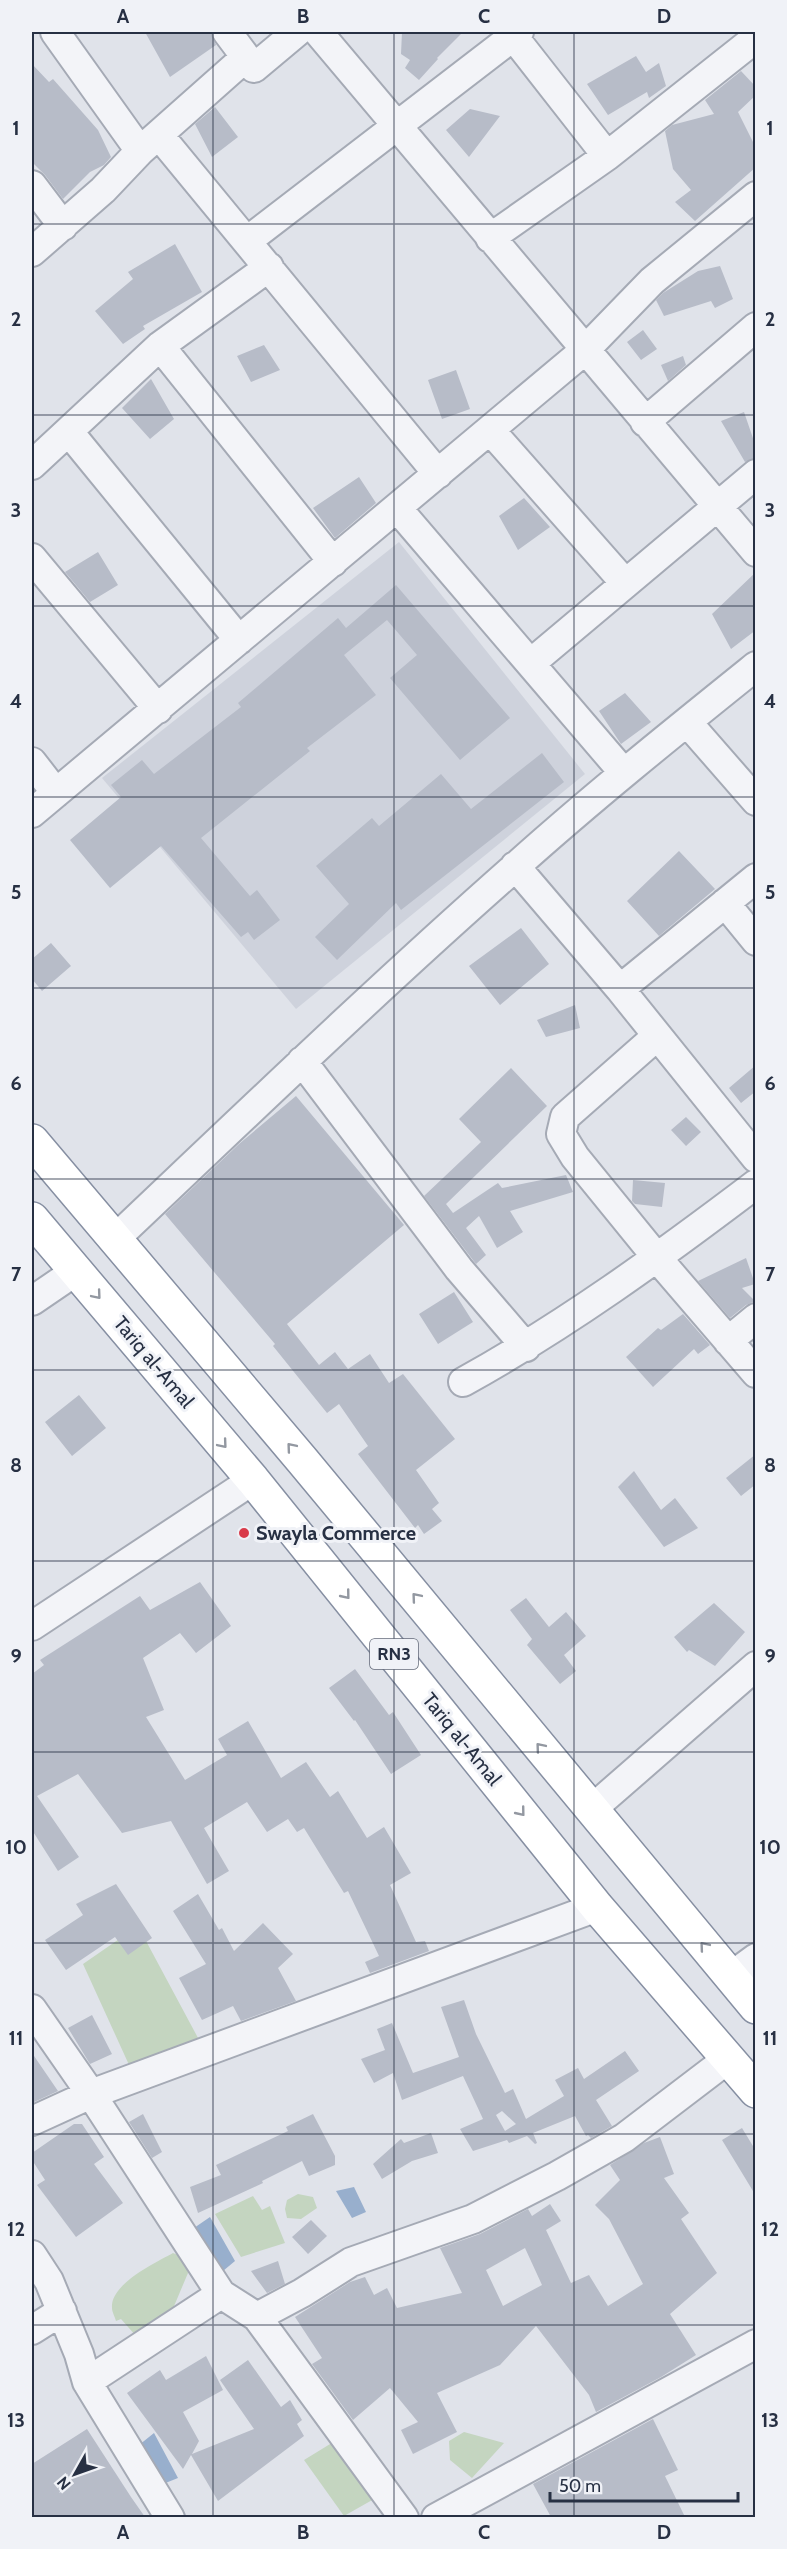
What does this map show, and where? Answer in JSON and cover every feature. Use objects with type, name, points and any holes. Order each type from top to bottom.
[{"type":"highway","name":"RN3","points":[[32,1141],[116,1238],[591,1809],[743,1967],[756,2007]]},
{"type":"highway","name":"Tariq al-Amal","points":[[32,1219],[253,1480],[597,1907],[756,2091]]},
{"type":"street","points":[[55,32],[150,143],[247,241],[438,474]]},
{"type":"street","points":[[227,32],[254,68],[297,32]]},
{"type":"street","points":[[318,32],[756,552]]},
{"type":"street","points":[[247,241],[396,124],[516,34],[607,156]]},
{"type":"street","points":[[490,238],[607,156],[745,46]]},
{"type":"street","points":[[32,252],[103,190],[150,143],[246,57]]},
{"type":"street","points":[[32,185],[63,226]]},
{"type":"street","points":[[32,813],[585,350],[652,281],[756,196]]},
{"type":"street","points":[[32,465],[160,346],[269,267]]},
{"type":"street","points":[[645,422],[756,327]]},
{"type":"street","points":[[160,346],[333,562]]},
{"type":"street","points":[[490,430],[625,584]]},
{"type":"street","points":[[69,432],[239,640]]},
{"type":"street","points":[[531,663],[756,474]]},
{"type":"street","points":[[397,508],[624,773]]},
{"type":"street","points":[[32,558],[158,709]]},
{"type":"street","points":[[116,1238],[302,1061],[515,866],[624,773],[756,666]]},
{"type":"street","points":[[687,722],[756,801]]},
{"type":"street","points":[[32,762],[56,793]]},
{"type":"street","points":[[515,866],[620,989],[756,1158]]},
{"type":"street","points":[[620,989],[756,878]]},
{"type":"street","points":[[725,903],[756,941]]},
{"type":"street","points":[[657,1036],[565,1117],[561,1134],[575,1157],[756,1373]]},
{"type":"street","points":[[302,1061],[459,1269],[526,1347]]},
{"type":"street","points":[[463,1382],[526,1347],[658,1258],[756,1184]]},
{"type":"street","points":[[32,1301],[76,1271]]},
{"type":"street","points":[[729,1341],[756,1318]]},
{"type":"street","points":[[32,1626],[253,1480]]},
{"type":"street","points":[[591,1809],[756,1665]]},
{"type":"street","points":[[32,2121],[91,2094],[597,1907]]},
{"type":"street","points":[[32,2008],[91,2094],[221,2294],[257,2317],[404,2517]]},
{"type":"street","points":[[257,2317],[302,2293],[351,2262],[472,2219],[557,2176],[624,2138],[729,2058]]},
{"type":"street","points":[[32,2254],[49,2281],[62,2311],[87,2382],[170,2517]]},
{"type":"street","points":[[87,2382],[221,2294]]},
{"type":"street","points":[[32,2330],[62,2311]]},
{"type":"street","points":[[436,2517],[756,2344]]},
{"type":"shaded area","points":[[399,542],[585,774],[296,1009],[102,778]]},
{"type":"green space","points":[[138,1926],[205,2051],[135,2078],[83,1964]]},
{"type":"green space","points":[[298,2194],[313,2197],[317,2208],[301,2219],[287,2218],[285,2209],[287,2200]]},
{"type":"green space","points":[[253,2196],[262,2210],[270,2206],[285,2243],[241,2257],[215,2214]]},
{"type":"green space","points":[[173,2253],[185,2258],[188,2273],[169,2318],[136,2336],[121,2319],[116,2321],[112,2310],[113,2299],[135,2275]]},
{"type":"green space","points":[[464,2432],[504,2443],[472,2478],[450,2460],[449,2441]]},
{"type":"green space","points":[[335,2441],[374,2499],[344,2516],[304,2460]]},
{"type":"water","points":[[354,2187],[366,2212],[352,2218],[336,2191]]},
{"type":"water","points":[[210,2217],[235,2261],[223,2271],[194,2228]]},
{"type":"water","points":[[154,2433],[178,2478],[163,2484],[139,2445]]},
{"type":"building","points":[[145,32],[211,32],[216,45],[170,77]]},
{"type":"building","points":[[402,32],[463,32],[419,80],[405,68],[410,60],[401,54]]},
{"type":"building","points":[[636,56],[646,72],[659,63],[666,86],[649,98],[647,92],[608,115],[587,84]]},
{"type":"building","points":[[32,64],[49,82],[53,79],[98,130],[111,157],[104,165],[90,172],[63,199],[32,162]]},
{"type":"building","points":[[741,71],[756,87],[756,95],[738,112],[756,148],[756,167],[695,221],[675,202],[691,190],[673,169],[665,131],[672,125],[714,114],[705,100]]},
{"type":"building","points":[[215,107],[238,137],[212,157],[195,124]]},
{"type":"building","points":[[470,109],[500,116],[469,157],[446,130]]},
{"type":"building","points":[[175,244],[202,292],[143,326],[145,329],[123,344],[95,311],[133,279],[128,272]]},
{"type":"building","points":[[720,266],[733,299],[715,308],[711,301],[664,316],[656,300],[663,293],[698,271]]},
{"type":"building","points":[[643,330],[657,349],[641,360],[627,342]]},
{"type":"building","points":[[264,345],[280,370],[251,382],[237,356]]},
{"type":"building","points":[[683,356],[686,365],[668,381],[661,365]]},
{"type":"building","points":[[456,370],[470,409],[442,419],[428,380]]},
{"type":"building","points":[[151,379],[174,419],[150,439],[122,408]]},
{"type":"building","points":[[744,412],[756,447],[756,458],[745,462],[721,421]]},
{"type":"building","points":[[359,477],[376,503],[335,538],[313,508]]},
{"type":"building","points":[[524,498],[550,527],[518,550],[499,516]]},
{"type":"building","points":[[98,552],[118,585],[90,602],[65,572]]},
{"type":"building","points":[[756,572],[756,630],[731,649],[712,614]]},
{"type":"building","points":[[396,585],[510,718],[460,760],[390,678],[417,655],[387,620],[344,655],[376,695],[307,748],[310,751],[201,838],[250,896],[257,890],[280,920],[254,940],[248,932],[241,937],[161,846],[110,888],[70,840],[121,797],[111,785],[142,760],[154,774],[241,707],[238,703],[338,618],[346,628]]},
{"type":"building","points":[[625,693],[651,722],[621,744],[599,711]]},
{"type":"building","points":[[542,753],[564,782],[401,910],[396,903],[337,960],[315,937],[349,904],[316,866],[372,818],[379,826],[441,774],[471,809]]},
{"type":"building","points":[[679,851],[715,889],[659,936],[627,901]]},
{"type":"building","points":[[521,928],[549,964],[500,1005],[469,966]]},
{"type":"building","points":[[51,943],[71,966],[42,991],[32,979],[32,959]]},
{"type":"building","points":[[575,1005],[580,1028],[546,1037],[537,1020]]},
{"type":"building","points":[[756,1065],[756,1091],[741,1103],[729,1088]]},
{"type":"building","points":[[511,1068],[547,1106],[446,1204],[453,1213],[498,1183],[502,1188],[566,1175],[573,1192],[510,1211],[523,1232],[497,1248],[479,1216],[466,1228],[486,1255],[476,1264],[424,1196],[481,1142],[459,1119]]},
{"type":"building","points":[[296,1096],[404,1225],[287,1324],[319,1365],[335,1352],[348,1369],[370,1354],[389,1383],[403,1374],[455,1439],[416,1470],[439,1503],[432,1509],[442,1521],[424,1534],[418,1525],[415,1528],[358,1454],[368,1446],[339,1404],[327,1413],[273,1346],[275,1344],[165,1214],[239,1144]]},
{"type":"building","points":[[686,1117],[701,1132],[686,1146],[671,1130]]},
{"type":"building","points":[[633,1180],[665,1183],[662,1207],[635,1204],[632,1201]]},
{"type":"building","points":[[746,1258],[755,1284],[742,1288],[755,1301],[730,1318],[698,1281]]},
{"type":"building","points":[[454,1292],[473,1322],[438,1344],[419,1314]]},
{"type":"building","points":[[683,1314],[710,1345],[698,1354],[694,1349],[653,1387],[626,1357],[658,1328],[661,1330]]},
{"type":"building","points":[[79,1395],[106,1428],[72,1456],[45,1422]]},
{"type":"building","points":[[756,1454],[756,1484],[741,1496],[726,1478]]},
{"type":"building","points":[[634,1471],[661,1510],[675,1498],[698,1528],[664,1547],[618,1487]]},
{"type":"building","points":[[200,1582],[231,1626],[196,1653],[180,1633],[143,1658],[164,1710],[146,1717],[185,1780],[227,1755],[218,1739],[248,1721],[281,1778],[306,1762],[330,1797],[338,1791],[367,1838],[384,1827],[411,1873],[390,1885],[416,1942],[425,1941],[429,1951],[370,1973],[365,1962],[379,1956],[348,1891],[344,1893],[304,1828],[297,1832],[288,1819],[267,1832],[247,1802],[204,1828],[229,1871],[207,1884],[171,1821],[122,1833],[78,1774],[37,1796],[79,1857],[58,1871],[32,1830],[32,1674],[44,1665],[40,1660],[140,1596],[150,1610]]},
{"type":"building","points":[[526,1598],[549,1627],[566,1612],[586,1636],[564,1655],[576,1671],[560,1684],[527,1645],[532,1639],[510,1610]]},
{"type":"building","points":[[714,1603],[745,1632],[715,1666],[689,1650],[687,1652],[674,1637]]},
{"type":"building","points":[[355,1669],[389,1715],[393,1712],[421,1755],[391,1774],[355,1720],[329,1688]]},
{"type":"building","points":[[116,1884],[152,1938],[128,1955],[115,1937],[66,1970],[45,1940],[83,1915],[76,1904]]},
{"type":"building","points":[[198,1894],[219,1930],[222,1928],[234,1951],[263,1923],[293,1954],[278,1968],[296,2001],[241,2021],[233,2006],[202,2020],[179,1978],[206,1964],[173,1911]]},
{"type":"building","points":[[464,2000],[476,2034],[505,2093],[513,2089],[526,2119],[564,2096],[555,2080],[578,2068],[584,2079],[625,2051],[639,2071],[596,2100],[612,2126],[591,2138],[586,2136],[575,2116],[533,2133],[537,2143],[535,2144],[527,2136],[509,2143],[507,2140],[473,2151],[460,2129],[483,2119],[463,2076],[402,2100],[393,2073],[374,2083],[361,2059],[385,2050],[377,2029],[392,2023],[413,2073],[459,2057],[441,2007]],"holes":[[[502,2111],[516,2124],[505,2131],[496,2115]]]},
{"type":"building","points":[[92,2015],[112,2054],[90,2064],[68,2028]]},
{"type":"building","points":[[32,2053],[58,2091],[32,2103]]},
{"type":"building","points":[[143,2114],[162,2152],[152,2158],[129,2122]]},
{"type":"building","points":[[313,2114],[335,2156],[335,2165],[309,2176],[302,2161],[262,2181],[263,2183],[198,2213],[190,2187],[221,2175],[216,2165],[288,2131],[286,2127]]},
{"type":"building","points":[[74,2124],[82,2124],[104,2157],[94,2164],[123,2203],[76,2237],[37,2185],[45,2180],[32,2160],[32,2153]]},
{"type":"building","points":[[742,2128],[756,2151],[756,2196],[722,2140]]},
{"type":"building","points":[[431,2133],[438,2153],[412,2161],[382,2179],[373,2164],[401,2139],[404,2143]]},
{"type":"building","points":[[660,2137],[674,2174],[664,2178],[689,2213],[681,2219],[717,2273],[670,2314],[696,2355],[596,2412],[589,2395],[536,2326],[500,2365],[437,2393],[457,2432],[413,2454],[401,2430],[418,2422],[390,2388],[353,2420],[312,2364],[322,2358],[295,2317],[350,2282],[365,2277],[374,2295],[387,2288],[397,2308],[462,2293],[440,2248],[480,2234],[528,2209],[532,2216],[550,2204],[561,2221],[546,2230],[571,2283],[589,2275],[608,2306],[643,2284],[609,2219],[595,2205],[620,2180],[610,2165],[644,2143]],"holes":[[[525,2248],[542,2285],[503,2306],[486,2270]]]},
{"type":"building","points":[[311,2220],[327,2236],[308,2254],[292,2237]]},
{"type":"building","points":[[278,2261],[285,2284],[267,2293],[251,2271]]},
{"type":"building","points":[[206,2356],[223,2390],[183,2412],[199,2441],[192,2454],[254,2429],[220,2380],[248,2360],[281,2407],[290,2400],[302,2420],[297,2424],[304,2436],[218,2501],[191,2455],[183,2469],[127,2393],[160,2370],[166,2380]]},
{"type":"building","points":[[653,2419],[678,2470],[665,2476],[685,2517],[551,2517],[533,2484]]},
{"type":"building","points":[[87,2429],[145,2517],[32,2517],[32,2464]]},
{"type":"place","name":"Swayla Commerce","points":[[244,1533]]}]
